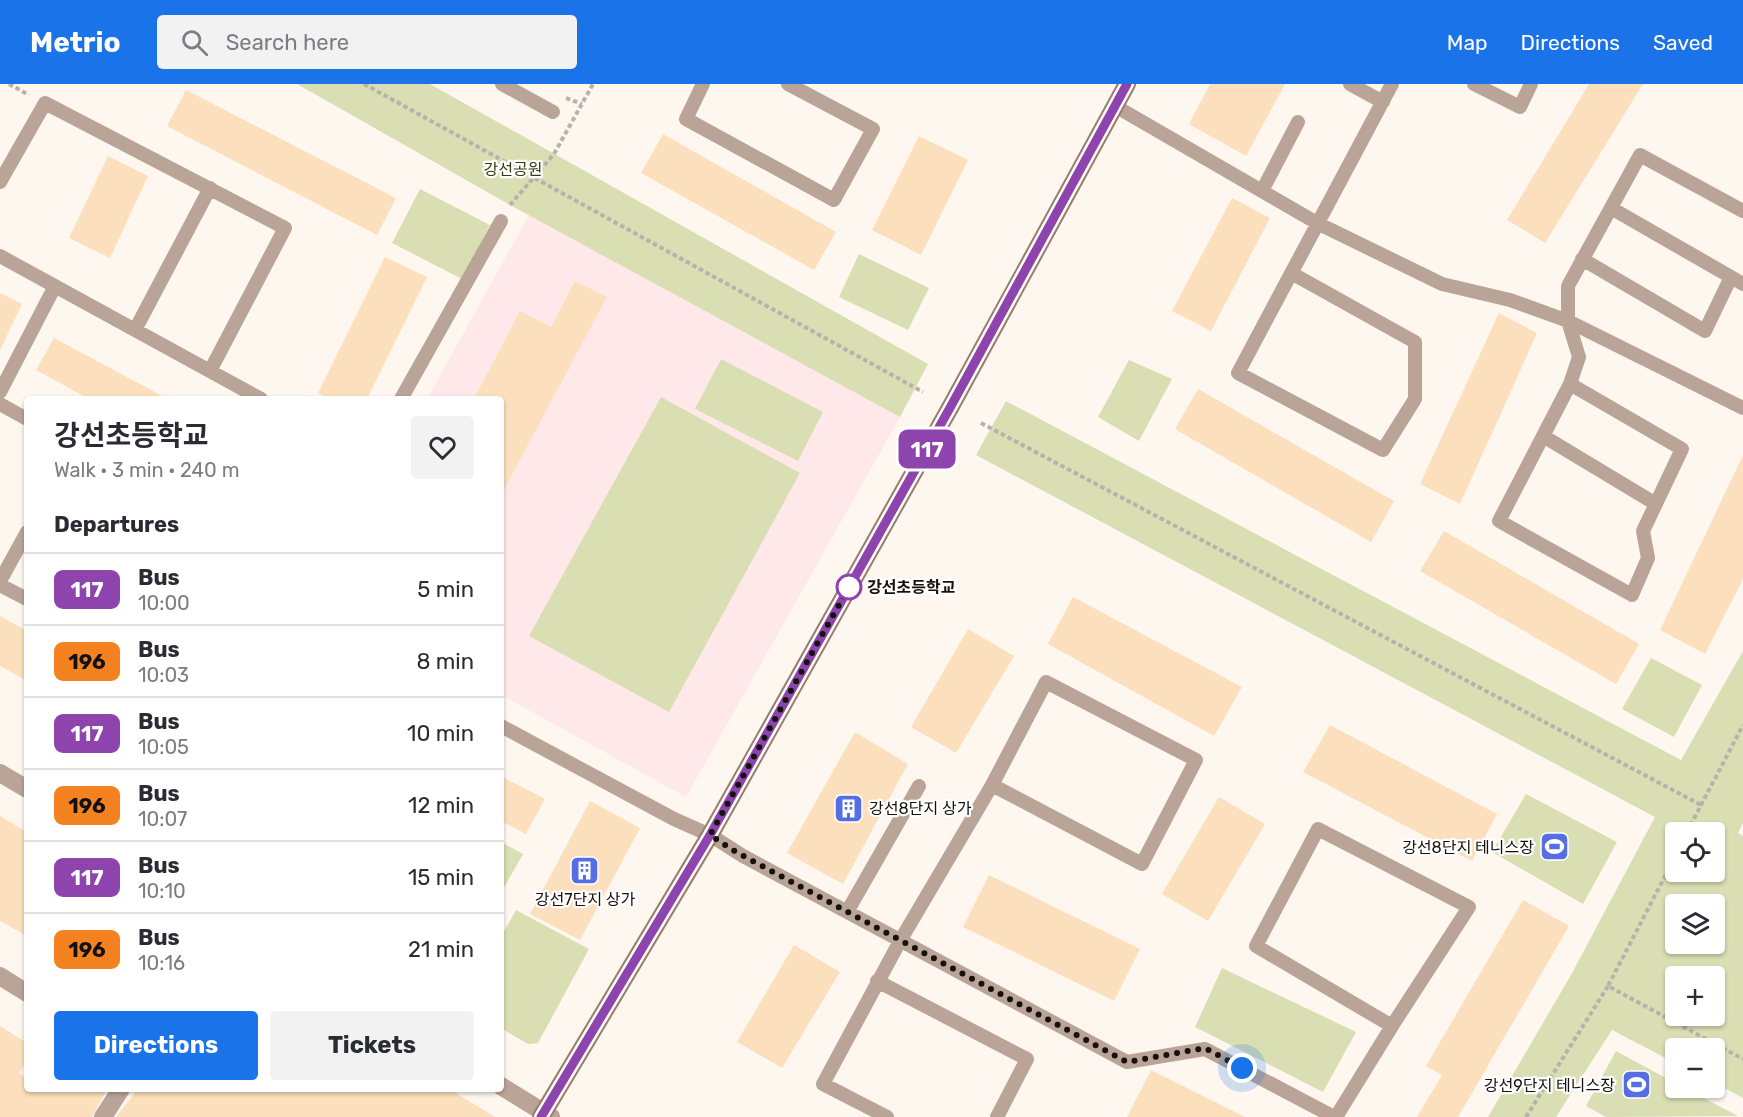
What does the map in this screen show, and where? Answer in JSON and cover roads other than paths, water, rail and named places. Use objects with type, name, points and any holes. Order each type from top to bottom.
[{"type":"main road","points":[[545,1115],[710,835],[951,406],[1127,84]]},
{"type":"street","points":[[0,773],[24,787]]},
{"type":"street","points":[[0,976],[24,991]]},
{"type":"street","points":[[504,1088],[545,1115]]},
{"type":"street","points":[[103,1117],[119,1092]]},
{"type":"lane","points":[[502,84],[553,111]]},
{"type":"lane","points":[[703,84],[686,118],[834,200],[873,129],[789,84]]},
{"type":"lane","points":[[1350,84],[1383,102]]},
{"type":"lane","points":[[1293,274],[1415,342],[1415,399],[1383,450],[1238,373],[1293,274],[1317,223],[1392,84]]},
{"type":"lane","points":[[1474,84],[1520,106],[1531,84]]},
{"type":"lane","points":[[0,182],[45,103],[285,228],[210,371]]},
{"type":"lane","points":[[1115,106],[1317,223],[1442,284],[1510,300],[1568,321],[1743,408]]},
{"type":"lane","points":[[1262,191],[1298,122]]},
{"type":"lane","points":[[1570,384],[1682,449],[1643,531],[1648,558],[1632,595],[1499,521],[1570,384],[1579,357],[1568,321],[1568,286],[1640,155],[1743,211]]},
{"type":"lane","points":[[135,330],[210,189]]},
{"type":"lane","points":[[1582,259],[1705,331],[1737,281],[1611,208]]},
{"type":"lane","points":[[403,396],[501,221]]},
{"type":"lane","points":[[0,256],[256,396]]},
{"type":"lane","points":[[0,392],[55,286]]},
{"type":"lane","points":[[0,405],[24,417]]},
{"type":"lane","points":[[1543,436],[1656,504]]},
{"type":"lane","points":[[24,538],[0,583],[24,597]]},
{"type":"lane","points":[[887,1117],[823,1084],[900,940],[992,785],[1046,682],[1196,760],[1142,864],[992,785]]},
{"type":"lane","points":[[504,728],[674,819],[710,835],[736,852],[1127,1062],[1205,1048],[1335,1117],[1469,908],[1318,829],[1256,945],[1392,1026]]},
{"type":"lane","points":[[847,912],[919,786]]},
{"type":"lane","points":[[878,981],[1028,1059],[997,1117]]},
{"type":"place","name":"강선초등학교","points":[[849,587]]},
{"type":"place","name":"강선8단지 상가","points":[[848,808]]},
{"type":"place","name":"강선8단지 테니스장","points":[[1555,847]]},
{"type":"place","name":"강선7단지 상가","points":[[585,871]]},
{"type":"place","name":"강선9단지 테니스장","points":[[1636,1085]]},
{"type":"park label","name":"강선공원","points":[[513,169]]}]
